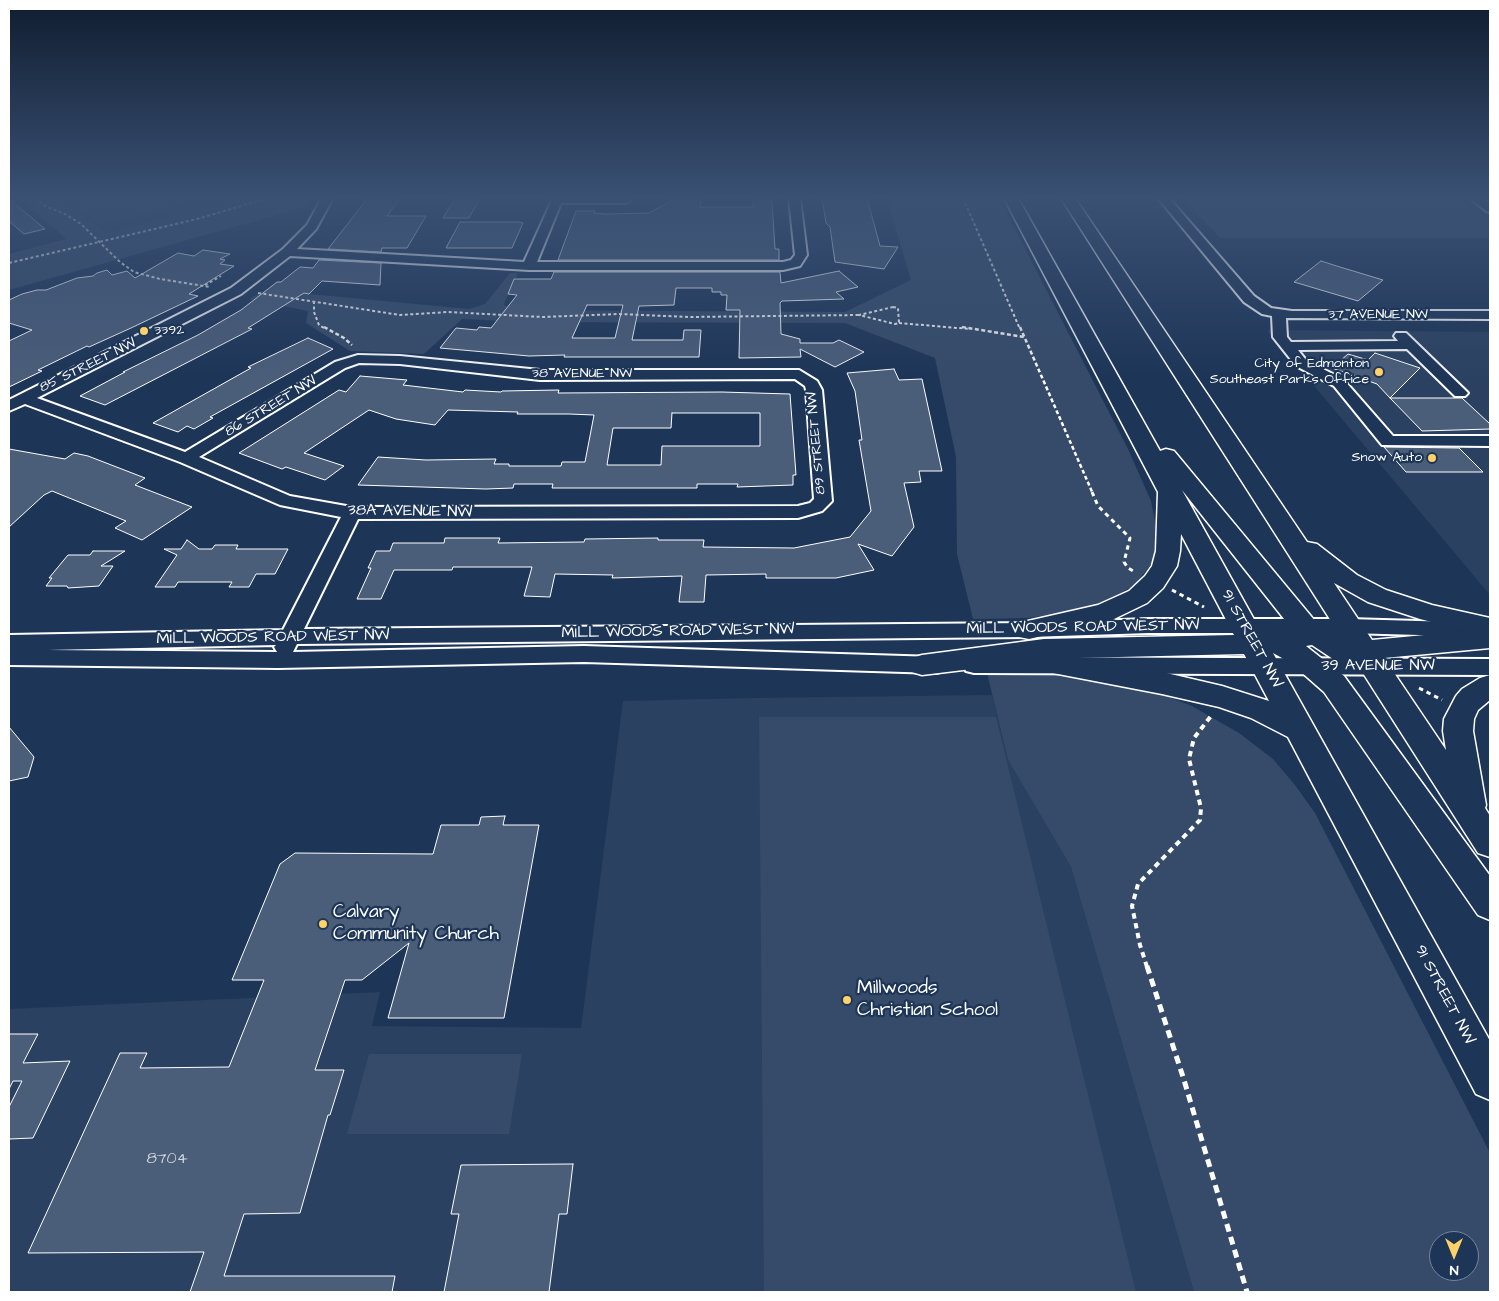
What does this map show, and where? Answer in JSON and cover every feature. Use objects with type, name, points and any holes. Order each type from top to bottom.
[{"type":"main road","name":"91 STREET NW","points":[[1044,259],[1108,378],[1259,645],[1301,730],[1490,1080]]},
{"type":"main road","points":[[1108,259],[1281,524],[1357,649],[1490,843]]},
{"type":"main road","points":[[1108,378],[1310,646],[1334,684],[1490,904]]},
{"type":"main road","points":[[1030,630],[1105,613],[1138,597],[1154,582],[1164,566],[1168,551],[1170,489]]},
{"type":"main road","points":[[1281,524],[1314,557],[1361,589],[1411,608],[1490,629]]},
{"type":"main road","points":[[922,665],[1044,648],[1259,645],[1357,649],[1490,638]]},
{"type":"main road","points":[[1063,666],[1162,683],[1222,697],[1261,710],[1301,730]]},
{"type":"main road","points":[[1471,814],[1458,731],[1459,719],[1466,704],[1472,697],[1490,686]]},
{"type":"street","name":"85 STREET NW","points":[[16,402],[236,291],[278,259]]},
{"type":"street","points":[[403,259],[528,266],[791,265],[800,259]]},
{"type":"street","points":[[528,266],[531,259]]},
{"type":"street","points":[[1215,259],[1249,299],[1273,312],[1280,337],[1301,363],[1339,383],[1388,441],[1490,441]]},
{"type":"street","name":"37 AVENUE NW","points":[[1273,312],[1380,315],[1490,315]]},
{"type":"street","points":[[1380,315],[1460,393]]},
{"type":"street","points":[[1287,346],[1411,346]]},
{"type":"street","name":"38 AVENUE NW","points":[[356,353],[400,360],[540,375],[782,374],[799,375],[805,378]]},
{"type":"street","name":"86 STREET NW","points":[[186,458],[340,365],[356,353]]},
{"type":"street","name":"89 STREET NW","points":[[805,378],[812,384],[814,390],[822,485],[822,501],[816,507]]},
{"type":"street","name":"38A AVENUE NW","points":[[16,402],[186,458],[286,501],[352,513],[798,512],[816,507]]},
{"type":"street","points":[[278,660],[352,513]]},
{"type":"street","name":"MILL WOODS ROAD WEST NW","points":[[9,643],[290,637],[1030,630],[1149,626],[1259,645]]},
{"type":"street","points":[[1357,649],[1490,629]]},
{"type":"street","name":"MILL WOODS ROAD WEST NW","points":[[9,657],[278,660],[584,654],[922,665],[1063,666],[1259,645],[1310,646]]},
{"type":"street","name":"39 AVENUE NW","points":[[1357,649],[1490,668]]},
{"type":"path","points":[[9,263],[28,259]]},
{"type":"path","points":[[119,259],[134,272],[160,279],[314,301],[383,314],[400,315],[448,312],[542,317],[619,314],[689,317],[859,315],[896,307],[899,323]]},
{"type":"path","points":[[990,259],[1098,506],[1130,538],[1124,562]]},
{"type":"path","points":[[205,286],[221,276],[218,276]]},
{"type":"path","points":[[314,301],[314,312],[319,325],[344,338],[356,353]]},
{"type":"path","points":[[859,315],[895,324],[953,326],[1024,337]]},
{"type":"path","points":[[1163,586],[1205,608]]},
{"type":"path","points":[[1417,688],[1443,701]]},
{"type":"path","points":[[1215,710],[1194,738],[1191,748],[1190,759],[1202,808],[1200,820],[1138,884],[1132,906],[1140,945],[1184,1080],[1247,1292]]},
{"type":"shaded area","points":[[9,259],[121,259],[9,290]]},
{"type":"shaded area","points":[[905,259],[1030,259],[1128,449],[1151,501],[1158,537],[1154,557],[1150,566],[1137,582],[1124,592],[1094,606],[1064,613],[1027,618],[973,619],[957,554],[956,457],[935,358],[845,323],[530,322],[462,319],[424,354],[350,351],[306,323],[308,311],[249,299],[266,290],[469,309],[485,304],[510,273],[518,273],[504,304],[509,310],[845,312],[911,280]]},
{"type":"shaded area","points":[[1267,330],[1490,332],[1490,595]]},
{"type":"shaded area","points":[[987,673],[1063,675],[1141,688],[1192,706],[1239,733],[1273,759],[1315,813],[1490,1153],[1490,1292],[1194,1292],[1071,867],[1008,760]]},
{"type":"shaded area","name":"Millwoods Christian School","points":[[992,695],[1008,760],[1071,867],[1194,1292],[9,1292],[9,1009],[380,992],[372,1026],[581,1028],[623,701]]},
{"type":"shaded area","points":[[759,717],[996,717],[1136,1292],[764,1292]]},
{"type":"shaded area","points":[[369,1054],[522,1054],[509,1134],[347,1134]]},
{"type":"building","points":[[168,259],[221,259],[225,260],[220,264],[234,266],[189,294],[198,296],[89,347],[87,346],[38,370],[42,371],[9,387],[9,341],[32,330],[9,323],[9,300],[22,294],[46,290],[77,278],[93,276],[107,270],[112,275],[127,271],[135,278]]},
{"type":"building","points":[[558,259],[779,259],[779,260]]},
{"type":"building","points":[[835,259],[891,259],[884,269],[835,262]]},
{"type":"building","points":[[319,260],[381,263],[380,285],[322,281],[309,294],[304,293],[248,328],[252,329],[105,405],[80,396],[125,372],[123,372],[198,335],[241,310],[300,267],[313,268]]},
{"type":"building","points":[[1321,261],[1383,280],[1358,301],[1294,282]]},
{"type":"building","points":[[839,271],[858,287],[836,292],[844,299],[782,301],[780,303],[781,334],[800,339],[800,343],[833,343],[839,340],[864,352],[835,367],[800,349],[801,357],[739,358],[740,310],[726,310],[727,295],[721,295],[721,292],[712,292],[712,288],[676,288],[674,305],[639,306],[632,340],[683,340],[684,330],[701,330],[699,357],[529,356],[440,348],[456,328],[477,330],[479,327],[491,328],[517,295],[508,294],[514,279],[551,279],[554,272],[780,272],[781,283]],"holes":[[[587,305],[623,305],[615,338],[572,338]]]},
{"type":"building","points":[[308,338],[333,349],[210,417],[213,418],[194,429],[187,426],[178,432],[153,423],[251,368],[248,367]]},
{"type":"building","name":"City of Edmonton Southeast Parks Office","points":[[1375,353],[1420,368],[1390,398],[1377,384],[1332,368],[1348,354],[1368,360]]},
{"type":"building","points":[[894,369],[899,380],[922,379],[942,471],[919,471],[921,482],[904,483],[914,527],[892,556],[858,544],[874,570],[836,578],[766,578],[766,574],[706,575],[704,602],[679,602],[682,576],[612,578],[613,575],[555,574],[550,597],[524,596],[532,567],[453,567],[452,570],[394,570],[381,599],[357,599],[371,568],[368,568],[376,551],[390,551],[393,543],[444,543],[445,538],[500,538],[498,543],[584,542],[585,539],[658,538],[658,540],[704,540],[703,547],[794,548],[850,537],[871,511],[859,440],[862,440],[855,391],[847,373]]},
{"type":"building","points":[[360,376],[407,380],[403,385],[463,392],[465,390],[501,392],[559,390],[558,393],[722,392],[790,394],[796,475],[793,475],[793,485],[737,487],[738,484],[697,484],[697,488],[552,488],[553,484],[514,484],[513,488],[486,489],[358,485],[378,457],[426,460],[496,459],[494,464],[509,464],[509,466],[561,466],[562,462],[585,462],[594,415],[569,414],[517,414],[518,412],[448,410],[435,425],[396,419],[369,410],[304,453],[344,466],[325,480],[286,467],[282,469],[239,453],[339,390],[346,392]],"holes":[[[672,413],[760,413],[760,446],[662,446],[661,465],[607,465],[613,428],[671,428]]]},
{"type":"building","points":[[1390,398],[1462,398],[1490,424],[1490,429],[1422,431]]},
{"type":"building","name":"Snow Auto","points":[[1384,447],[1459,448],[1483,472],[1406,472]]},
{"type":"building","points":[[9,449],[65,459],[74,453],[88,456],[145,478],[135,485],[192,507],[142,540],[115,528],[126,521],[52,491],[44,495],[9,527]]},
{"type":"building","points":[[187,540],[199,549],[212,549],[215,545],[238,545],[236,549],[288,549],[275,574],[256,574],[249,587],[229,587],[232,582],[178,582],[175,587],[155,587],[177,555],[164,549],[181,549]]},
{"type":"building","points":[[93,551],[125,551],[101,566],[113,566],[99,586],[68,588],[67,586],[46,586],[52,578],[49,578],[68,555],[90,555]]},
{"type":"building","points":[[9,727],[34,757],[28,777],[9,781]]},
{"type":"building","points":[[505,816],[503,825],[539,825],[504,1018],[388,1018],[409,943],[362,980],[345,980],[315,1070],[344,1070],[330,1115],[328,1115],[300,1213],[244,1214],[224,1276],[395,1276],[392,1292],[190,1292],[204,1252],[28,1253],[120,1053],[147,1053],[140,1068],[229,1067],[264,980],[232,980],[280,864],[295,853],[433,854],[441,825],[479,825],[481,817]]},
{"type":"building","points":[[9,1034],[38,1034],[23,1063],[70,1061],[33,1138],[9,1139],[9,1107],[22,1081],[13,1081],[9,1089]]},
{"type":"building","points":[[573,1164],[567,1214],[559,1214],[549,1292],[444,1292],[459,1214],[451,1214],[461,1165]]},
{"type":"place","name":"3392","points":[[144,331]]},
{"type":"place","name":"City of Edmonton Southeast Parks Office","points":[[1379,372]]},
{"type":"place","name":"Snow Auto","points":[[1432,458]]},
{"type":"place","name":"Calvary Community Church","points":[[323,924]]},
{"type":"place","name":"Millwoods Christian School","points":[[847,1000]]}]
